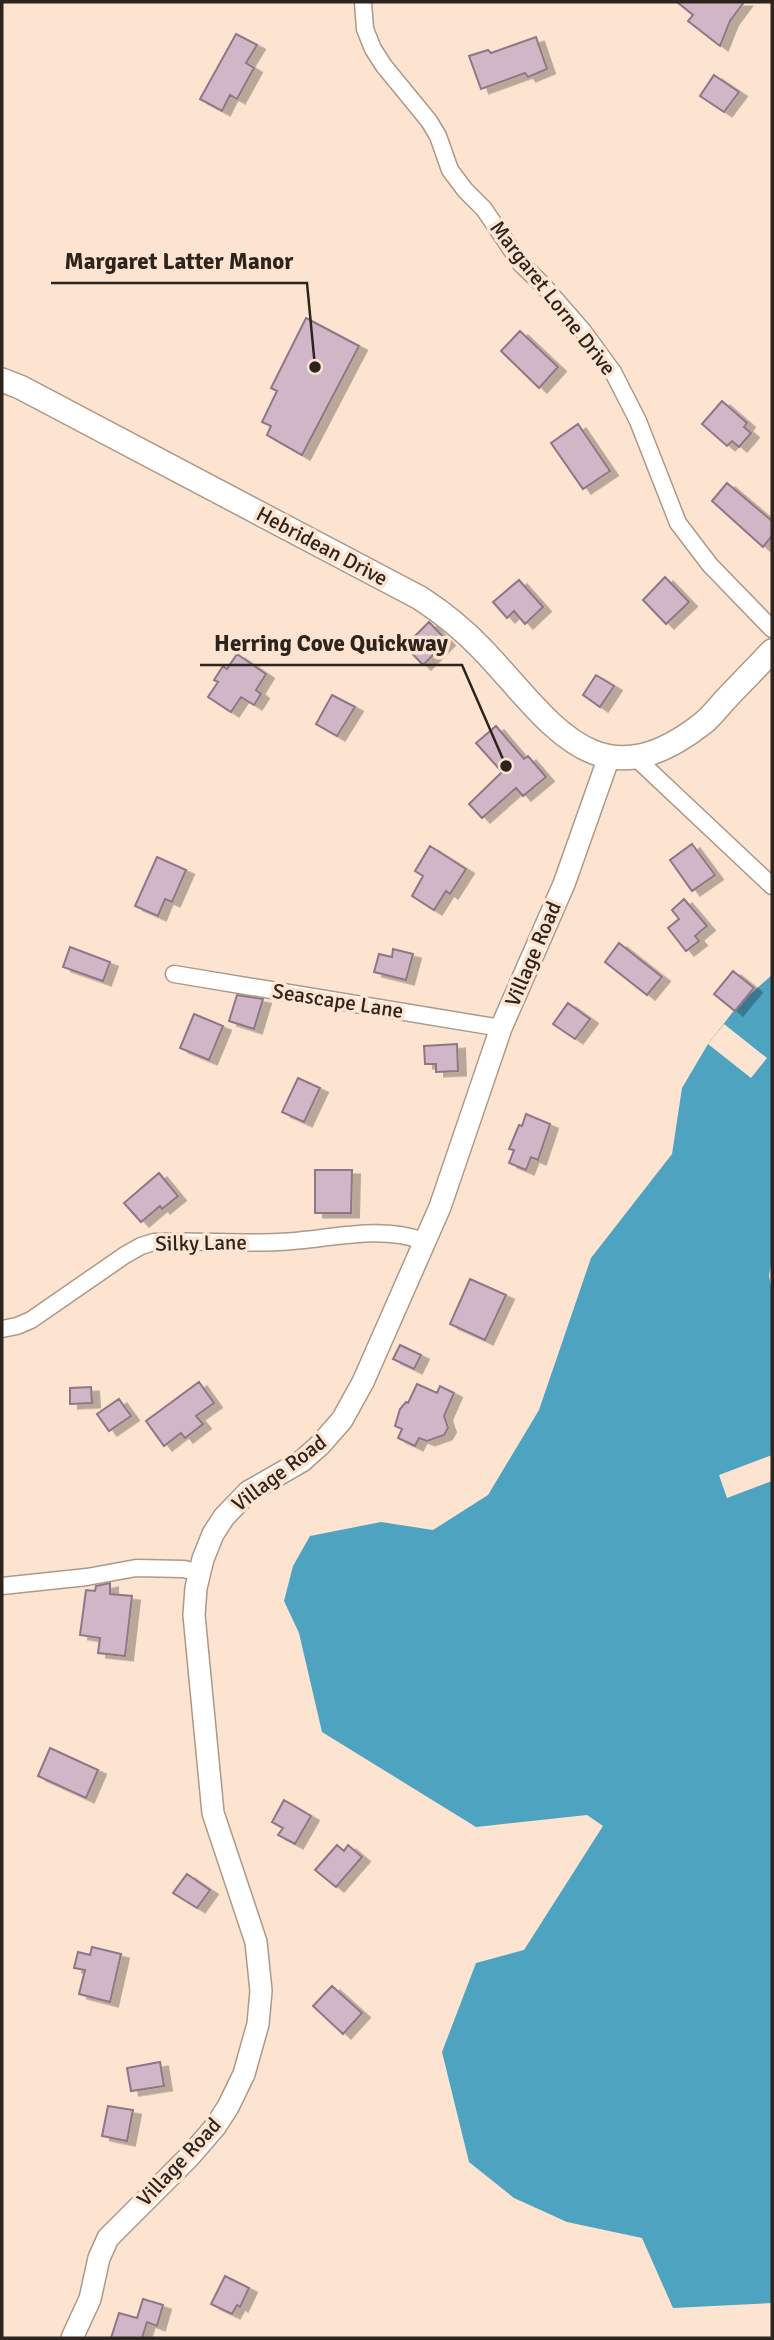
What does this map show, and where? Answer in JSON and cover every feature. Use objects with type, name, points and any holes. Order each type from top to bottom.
[{"type":"main road","name":"Hebridean Drive","points":[[2,380],[421,598],[446,615],[481,648],[535,709],[575,744],[608,757],[636,758]]},
{"type":"main road","points":[[636,758],[665,748],[703,724],[772,651]]},
{"type":"street","name":"Margaret Lorne Drive","points":[[363,2],[365,29],[373,49],[429,121],[438,136],[450,170],[484,209],[521,264],[583,331],[613,372],[638,421],[678,523],[710,565],[772,629]]},
{"type":"street","name":"Village Road","points":[[72,2338],[90,2299],[99,2258],[108,2238],[215,2127],[244,2074],[258,2024],[261,1991],[256,1942],[213,1813],[194,1629],[199,1573],[213,1534],[233,1506],[259,1485],[302,1461],[320,1445],[342,1420],[363,1382],[440,1207],[501,1028],[564,884],[608,757]]},
{"type":"street","points":[[636,758],[772,886]]},
{"type":"street","name":"Seascape Lane","points":[[174,974],[501,1028]]},
{"type":"street","name":"Silky Lane","points":[[2,1329],[31,1320],[125,1255],[154,1242],[276,1242],[374,1232],[399,1234],[424,1241]]},
{"type":"street","points":[[2,1586],[87,1577],[136,1568],[184,1569],[199,1573]]},
{"type":"water","points":[[772,975],[772,1261],[769,1275],[772,1293],[772,2303],[673,2308],[642,2238],[567,2222],[514,2198],[469,2162],[442,2052],[476,1963],[524,1950],[603,1826],[587,1815],[476,1827],[322,1732],[299,1633],[284,1601],[293,1566],[310,1536],[381,1522],[433,1530],[488,1495],[539,1410],[591,1258],[672,1154],[682,1088],[708,1044],[739,1004]]},
{"type":"pier","points":[[724,1024],[767,1058],[751,1078],[708,1044]]},
{"type":"pier","points":[[772,1455],[772,1481],[727,1498],[719,1475]]},
{"type":"building","points":[[677,2],[744,2],[730,21],[720,46],[688,21],[693,15]]},
{"type":"building","points":[[236,34],[257,45],[246,63],[254,68],[237,99],[230,95],[222,111],[200,99]]},
{"type":"building","points":[[536,37],[547,69],[528,77],[525,73],[481,89],[469,56],[488,50],[491,53]]},
{"type":"building","points":[[714,75],[739,92],[724,112],[700,96]]},
{"type":"building","points":[[306,318],[359,346],[302,455],[267,435],[271,426],[262,422],[277,391],[271,388]]},
{"type":"building","points":[[520,331],[558,367],[539,388],[501,351]]},
{"type":"building","points":[[722,401],[747,423],[744,427],[751,433],[739,447],[732,441],[727,446],[702,424]]},
{"type":"building","points":[[578,424],[610,471],[583,489],[551,443]]},
{"type":"building","points":[[727,483],[772,521],[772,536],[763,547],[712,501]]},
{"type":"building","points":[[665,577],[689,602],[666,624],[643,600]]},
{"type":"building","points":[[519,580],[543,607],[525,624],[514,611],[507,618],[493,602]]},
{"type":"building","points":[[429,622],[447,641],[423,665],[405,646]]},
{"type":"building","points":[[237,654],[266,674],[256,690],[261,694],[254,705],[241,697],[231,712],[208,697],[218,682],[214,680],[223,666],[227,669]]},
{"type":"building","points":[[596,675],[614,686],[600,707],[583,695]]},
{"type":"building","points":[[332,695],[355,707],[337,736],[316,724]]},
{"type":"building","points":[[496,726],[524,759],[528,756],[546,777],[523,796],[516,788],[482,818],[469,804],[502,772],[476,743]]},
{"type":"building","points":[[692,844],[715,875],[692,891],[670,860]]},
{"type":"building","points":[[430,846],[466,869],[450,894],[446,891],[434,910],[412,896],[423,876],[415,871]]},
{"type":"building","points":[[157,857],[186,870],[172,902],[165,899],[158,916],[135,906]]},
{"type":"building","points":[[684,899],[707,926],[695,936],[699,941],[686,951],[668,928],[679,919],[672,910]]},
{"type":"building","points":[[619,943],[662,977],[647,995],[605,962]]},
{"type":"building","points":[[70,947],[110,962],[103,981],[63,967]]},
{"type":"building","points":[[393,949],[413,954],[406,980],[374,972],[379,954],[392,957]]},
{"type":"building","points":[[733,971],[754,988],[735,1011],[714,994]]},
{"type":"building","points":[[237,995],[263,999],[254,1029],[229,1021]]},
{"type":"building","points":[[568,1003],[590,1019],[575,1039],[553,1024]]},
{"type":"building","points":[[194,1014],[223,1026],[209,1060],[180,1048]]},
{"type":"building","points":[[457,1044],[458,1071],[436,1072],[436,1064],[425,1064],[424,1046]]},
{"type":"building","points":[[298,1078],[320,1088],[304,1122],[282,1112]]},
{"type":"building","points":[[526,1114],[550,1124],[538,1160],[531,1157],[526,1170],[509,1163],[514,1150],[509,1149]]},
{"type":"building","points":[[315,1170],[352,1170],[351,1213],[315,1213]]},
{"type":"building","points":[[159,1173],[178,1196],[162,1209],[160,1206],[141,1222],[124,1203]]},
{"type":"building","points":[[470,1279],[506,1295],[485,1340],[450,1324]]},
{"type":"building","points":[[400,1345],[421,1355],[414,1369],[393,1359]]},
{"type":"building","points":[[199,1382],[214,1403],[196,1416],[203,1424],[185,1438],[181,1433],[164,1446],[146,1421]]},
{"type":"building","points":[[417,1384],[437,1393],[440,1386],[454,1393],[444,1416],[448,1428],[444,1435],[427,1441],[419,1438],[415,1446],[398,1438],[402,1429],[395,1426],[400,1409],[408,1403]]},
{"type":"building","points":[[91,1387],[92,1403],[70,1404],[70,1388]]},
{"type":"building","points":[[119,1399],[131,1416],[109,1431],[97,1414]]},
{"type":"building","points":[[110,1583],[110,1594],[132,1596],[125,1656],[98,1653],[100,1638],[80,1635],[86,1590],[95,1591],[96,1586]]},
{"type":"building","points":[[50,1748],[98,1770],[86,1798],[38,1776]]},
{"type":"building","points":[[284,1800],[311,1816],[295,1844],[278,1835],[283,1828],[272,1822]]},
{"type":"building","points":[[337,1845],[344,1851],[348,1845],[362,1857],[336,1887],[315,1870]]},
{"type":"building","points":[[187,1874],[210,1890],[197,1908],[173,1893]]},
{"type":"building","points":[[92,1947],[121,1954],[110,2002],[79,1994],[85,1970],[74,1968],[78,1952],[90,1955]]},
{"type":"building","points":[[332,1986],[362,2013],[343,2034],[313,2006]]},
{"type":"building","points":[[160,2062],[164,2086],[131,2091],[127,2068]]},
{"type":"building","points":[[108,2106],[133,2110],[127,2141],[102,2136]]},
{"type":"building","points":[[225,2276],[249,2288],[240,2307],[237,2305],[232,2314],[211,2304]]},
{"type":"building","points":[[143,2299],[163,2305],[157,2326],[147,2322],[142,2338],[111,2338],[119,2313],[137,2318]]},
{"type":"place","name":"Margaret Latter Manor","points":[[315,367]]},
{"type":"place","name":"Herring Cove Quickway","points":[[506,766]]}]
